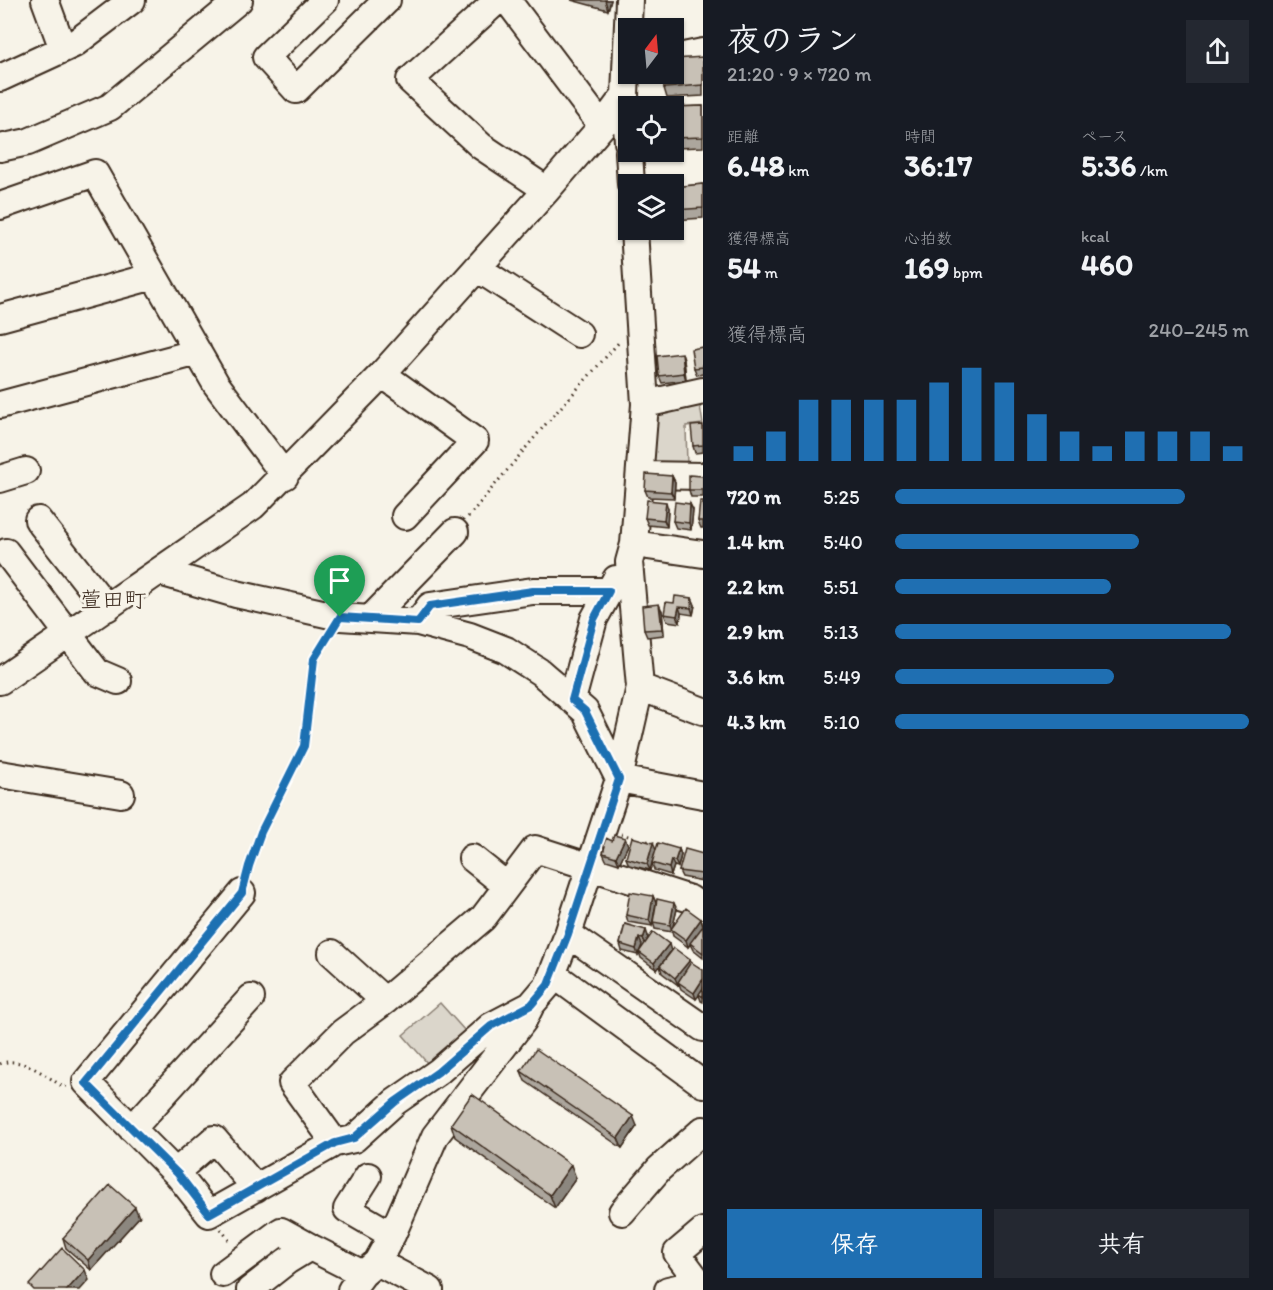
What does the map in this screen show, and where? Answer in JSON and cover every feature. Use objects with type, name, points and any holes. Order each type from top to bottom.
[{"type":"street","points":[[45,0],[63,49]]},
{"type":"street","points":[[0,78],[74,44],[132,0]]},
{"type":"street","points":[[325,0],[266,57],[296,90],[387,0]]},
{"type":"street","points":[[498,0],[410,80],[481,146],[546,190]]},
{"type":"street","points":[[507,0],[602,126]]},
{"type":"street","points":[[628,18],[629,0]]},
{"type":"street","points":[[0,148],[28,142],[110,107],[230,3]]},
{"type":"street","points":[[684,56],[703,52]]},
{"type":"street","points":[[0,681],[253,507],[382,375],[546,190],[602,126],[625,95],[626,84]]},
{"type":"street","points":[[0,206],[95,173],[216,384],[285,476]]},
{"type":"street","points":[[364,1275],[392,1235],[435,1136],[548,985],[568,934],[619,779],[640,687],[632,553],[641,475],[645,404],[635,240]]},
{"type":"street","points":[[477,268],[579,334]]},
{"type":"street","points":[[0,318],[154,276]]},
{"type":"street","points":[[0,405],[198,352]]},
{"type":"street","points":[[382,375],[475,441],[405,516]]},
{"type":"street","points":[[645,404],[703,392]]},
{"type":"street","points":[[0,479],[26,471]]},
{"type":"street","points":[[641,475],[703,476]]},
{"type":"street","points":[[38,520],[107,608]]},
{"type":"street","points":[[370,619],[455,532]]},
{"type":"street","points":[[6,552],[97,672],[118,681]]},
{"type":"street","points":[[632,553],[703,554]]},
{"type":"street","points":[[572,700],[594,619],[632,553]]},
{"type":"street","points":[[160,572],[236,594],[340,617],[418,622],[470,636],[506,650],[540,672],[585,711],[619,779]]},
{"type":"street","points":[[418,622],[430,606],[533,591],[609,591]]},
{"type":"street","points":[[640,687],[703,711]]},
{"type":"street","points":[[0,774],[121,794]]},
{"type":"street","points":[[619,779],[703,795]]},
{"type":"street","points":[[335,1143],[292,1083],[343,1032],[385,1001],[483,918],[535,849],[690,899],[703,909]]},
{"type":"street","points":[[472,858],[507,886]]},
{"type":"street","points":[[242,893],[86,1083],[176,1172],[209,1214],[335,1143],[354,1138],[395,1102],[438,1072],[491,1026],[531,1005]]},
{"type":"street","points":[[568,934],[703,1028]]},
{"type":"street","points":[[332,953],[385,1001]]},
{"type":"street","points":[[553,974],[703,1084]]},
{"type":"street","points":[[132,1129],[251,998]]},
{"type":"street","points":[[622,1212],[659,1169],[703,1131]]},
{"type":"street","points":[[176,1172],[214,1139],[256,1188]]},
{"type":"street","points":[[368,1176],[346,1209],[392,1235]]},
{"type":"street","points":[[233,1266],[281,1231],[364,1275],[430,1290]]},
{"type":"street","points":[[668,1290],[702,1284],[677,1253],[703,1231]]},
{"type":"street","points":[[250,1290],[287,1261],[310,1247]]},
{"type":"path","points":[[455,532],[545,425],[639,320]]},
{"type":"path","points":[[242,893],[261,832],[304,746],[314,659],[340,617]]},
{"type":"path","points":[[602,829],[663,845]]},
{"type":"path","points":[[0,1064],[10,1062],[33,1068],[63,1087],[86,1083]]},
{"type":"path","points":[[209,1214],[233,1266]]},
{"type":"shaded area","points":[[699,400],[703,424],[686,426],[687,466],[650,466],[654,408]]},
{"type":"shaded area","points":[[440,1003],[465,1031],[428,1064],[403,1035]]},
{"type":"building","points":[[703,57],[703,85],[664,88],[664,84],[684,84],[684,58]]},
{"type":"building","points":[[703,106],[703,137],[684,138],[684,107]]},
{"type":"building","points":[[703,184],[703,208],[684,209],[684,186]]},
{"type":"building","points":[[703,347],[703,367],[694,368],[691,349]]},
{"type":"building","points":[[682,353],[684,373],[659,376],[657,356]]},
{"type":"building","points":[[703,425],[703,445],[693,446],[691,426]]},
{"type":"building","points":[[646,474],[672,476],[671,492],[645,490]]},
{"type":"building","points":[[689,475],[703,476],[703,490],[689,490]]},
{"type":"building","points":[[647,500],[666,502],[664,520],[645,518]]},
{"type":"building","points":[[700,501],[703,501],[703,521],[698,521]]},
{"type":"building","points":[[675,502],[690,504],[689,523],[673,521]]},
{"type":"building","points":[[675,596],[692,598],[691,608],[679,607],[677,616],[664,614],[666,602],[674,603]]},
{"type":"building","points":[[659,604],[662,629],[644,630],[642,606]]},
{"type":"building","points":[[614,835],[625,838],[616,857],[603,853],[606,838],[612,841]]},
{"type":"building","points":[[632,837],[653,843],[647,864],[626,858]]},
{"type":"building","points":[[658,843],[679,849],[675,861],[671,860],[669,868],[652,863]]},
{"type":"building","points":[[685,849],[703,854],[702,874],[679,871]]},
{"type":"building","points":[[630,892],[653,896],[649,920],[626,915]]},
{"type":"building","points":[[657,899],[674,903],[670,925],[653,922]]},
{"type":"building","points":[[686,908],[701,919],[686,940],[671,929]]},
{"type":"building","points":[[625,924],[646,930],[643,939],[639,938],[636,949],[620,944]]},
{"type":"building","points":[[703,926],[703,953],[690,943]]},
{"type":"building","points":[[653,932],[669,944],[654,963],[639,952]]},
{"type":"building","points":[[674,948],[690,960],[675,978],[660,966]]},
{"type":"building","points":[[691,962],[703,970],[703,979],[694,993],[678,982]]},
{"type":"building","points":[[536,1049],[633,1116],[618,1138],[521,1071]]},
{"type":"building","points":[[472,1094],[571,1165],[550,1195],[451,1124]]},
{"type":"building","points":[[110,1185],[135,1207],[88,1260],[63,1238]]},
{"type":"building","points":[[62,1248],[85,1270],[67,1290],[34,1290],[29,1285]]},
{"type":"district","name":"萱田町","points":[[113,599]]},
{"type":"route","points":[[533,591],[609,591],[594,619],[572,700],[585,711],[619,779],[568,934],[548,985],[531,1005],[491,1026],[438,1072],[395,1102],[354,1138],[335,1143],[209,1214],[178,1174],[86,1083],[242,893],[261,832],[304,746],[314,659],[340,617],[418,622],[430,606],[533,591]]}]
